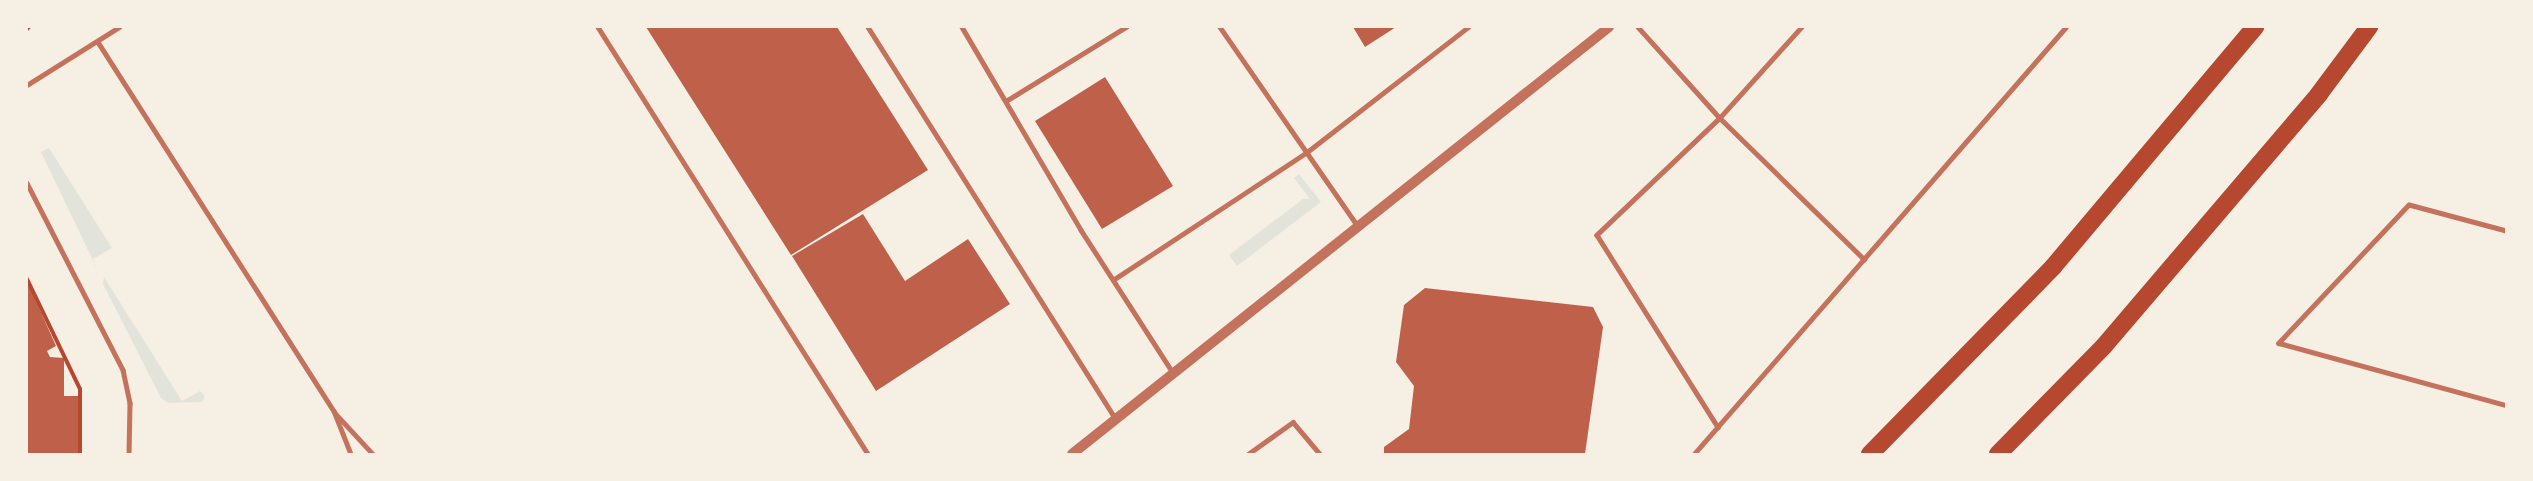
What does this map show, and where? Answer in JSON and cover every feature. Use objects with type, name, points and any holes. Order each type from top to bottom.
[{"type":"highway","points":[[1870,454],[2053,267],[2255,27]]},
{"type":"highway","points":[[1998,454],[2104,346],[2319,94],[2368,27]]},
{"type":"street","points":[[1072,454],[1360,228],[1609,27]]},
{"type":"lane","points":[[27,85],[119,27]]},
{"type":"lane","points":[[598,27],[868,454]]},
{"type":"lane","points":[[868,27],[1030,278],[1116,420]]},
{"type":"lane","points":[[962,27],[1113,280],[1174,375]]},
{"type":"lane","points":[[1006,101],[1126,27]]},
{"type":"lane","points":[[1220,27],[1360,228]]},
{"type":"lane","points":[[1113,280],[1307,152],[1468,27]]},
{"type":"lane","points":[[1638,27],[1720,118],[1864,259]]},
{"type":"lane","points":[[1718,427],[1597,235],[1720,118],[1802,27]]},
{"type":"lane","points":[[1694,454],[2066,27]]},
{"type":"lane","points":[[98,42],[334,411],[373,454]]},
{"type":"lane","points":[[27,183],[123,370],[130,403],[129,454]]},
{"type":"lane","points":[[2506,231],[2409,205],[2279,343],[2506,405]]},
{"type":"lane","points":[[334,411],[351,454]]},
{"type":"lane","points":[[1248,454],[1293,422],[1320,454]]},
{"type":"path","points":[[27,279],[80,389],[80,454]]},
{"type":"shaded area","points":[[49,148],[112,248],[93,259],[98,271],[41,152]]},
{"type":"shaded area","points":[[1299,174],[1321,202],[1237,266],[1229,255],[1303,199],[1310,199],[1294,178]]},
{"type":"shaded area","points":[[104,277],[182,401],[200,391],[205,396],[202,402],[168,403],[161,398],[103,284]]},
{"type":"building","points":[[646,27],[837,27],[928,170],[791,255]]},
{"type":"building","points":[[1353,27],[1396,27],[1365,47]]},
{"type":"building","points":[[1105,77],[1173,186],[1102,229],[1035,121]]},
{"type":"building","points":[[863,214],[905,281],[968,239],[1010,304],[876,391],[792,256]]},
{"type":"building","points":[[27,281],[56,346],[47,351],[50,357],[64,358],[64,396],[82,396],[82,454],[27,454]]},
{"type":"building","points":[[1425,288],[1593,307],[1603,327],[1585,454],[1384,454],[1384,447],[1409,429],[1414,386],[1396,362],[1404,305]]}]
